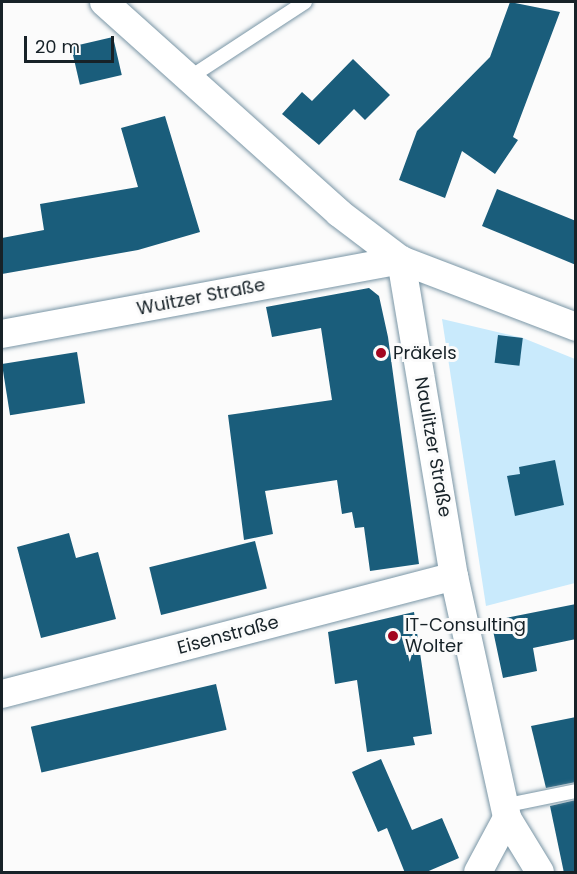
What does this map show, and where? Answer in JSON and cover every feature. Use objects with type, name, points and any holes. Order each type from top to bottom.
[{"type":"street","points":[[104,2],[192,76],[339,213],[401,260],[576,327]]},
{"type":"street","name":"Wuitzer Straße","points":[[2,334],[401,260]]},
{"type":"street","name":"Naulitzer Straße","points":[[401,260],[454,576],[505,812],[540,873]]},
{"type":"street","name":"Eisenstraße","points":[[2,694],[454,576]]},
{"type":"street","points":[[478,873],[505,812]]},
{"type":"lane","points":[[192,76],[305,2]]},
{"type":"lane","points":[[505,812],[576,791]]},
{"type":"shaded area","points":[[442,319],[523,338],[575,359],[575,583],[486,606]]},
{"type":"building","points":[[510,2],[560,12],[513,137],[518,140],[495,174],[462,151],[445,198],[399,180],[417,131],[490,57]]},
{"type":"building","points":[[113,37],[122,75],[80,85],[71,47]]},
{"type":"building","points":[[353,59],[390,95],[365,120],[354,109],[319,145],[282,114],[302,92],[312,101]]},
{"type":"building","points":[[165,116],[200,232],[138,250],[2,274],[2,238],[44,230],[40,204],[138,187],[121,128]]},
{"type":"building","points":[[497,189],[576,221],[576,265],[482,226]]},
{"type":"building","points":[[369,288],[379,296],[388,337],[419,564],[370,571],[364,527],[355,528],[352,512],[342,514],[337,480],[265,491],[273,534],[244,540],[228,415],[332,400],[321,328],[272,337],[266,307]]},
{"type":"building","points":[[498,335],[523,338],[519,366],[495,363]]},
{"type":"building","points":[[77,352],[85,403],[10,415],[2,364]]},
{"type":"building","points":[[555,460],[564,505],[515,516],[507,476],[520,474],[519,467]]},
{"type":"building","points":[[69,533],[76,558],[98,552],[116,619],[41,638],[17,547]]},
{"type":"building","points":[[255,541],[267,589],[161,615],[149,567]]},
{"type":"building","points":[[576,604],[576,639],[533,648],[537,671],[503,678],[491,621]]},
{"type":"building","points":[[414,612],[432,734],[413,737],[415,745],[367,752],[357,680],[335,684],[328,632]]},
{"type":"building","points":[[216,684],[227,730],[41,773],[31,727]]},
{"type":"building","points":[[576,717],[576,782],[546,788],[531,726]]},
{"type":"building","points":[[381,759],[412,830],[442,818],[459,858],[424,873],[405,873],[387,828],[378,832],[352,772]]},
{"type":"building","points":[[576,800],[576,873],[564,873],[550,806]]},
{"type":"place","name":"Präkels","points":[[381,353]]},
{"type":"place","name":"IT-Consulting Wolter","points":[[393,636]]}]
